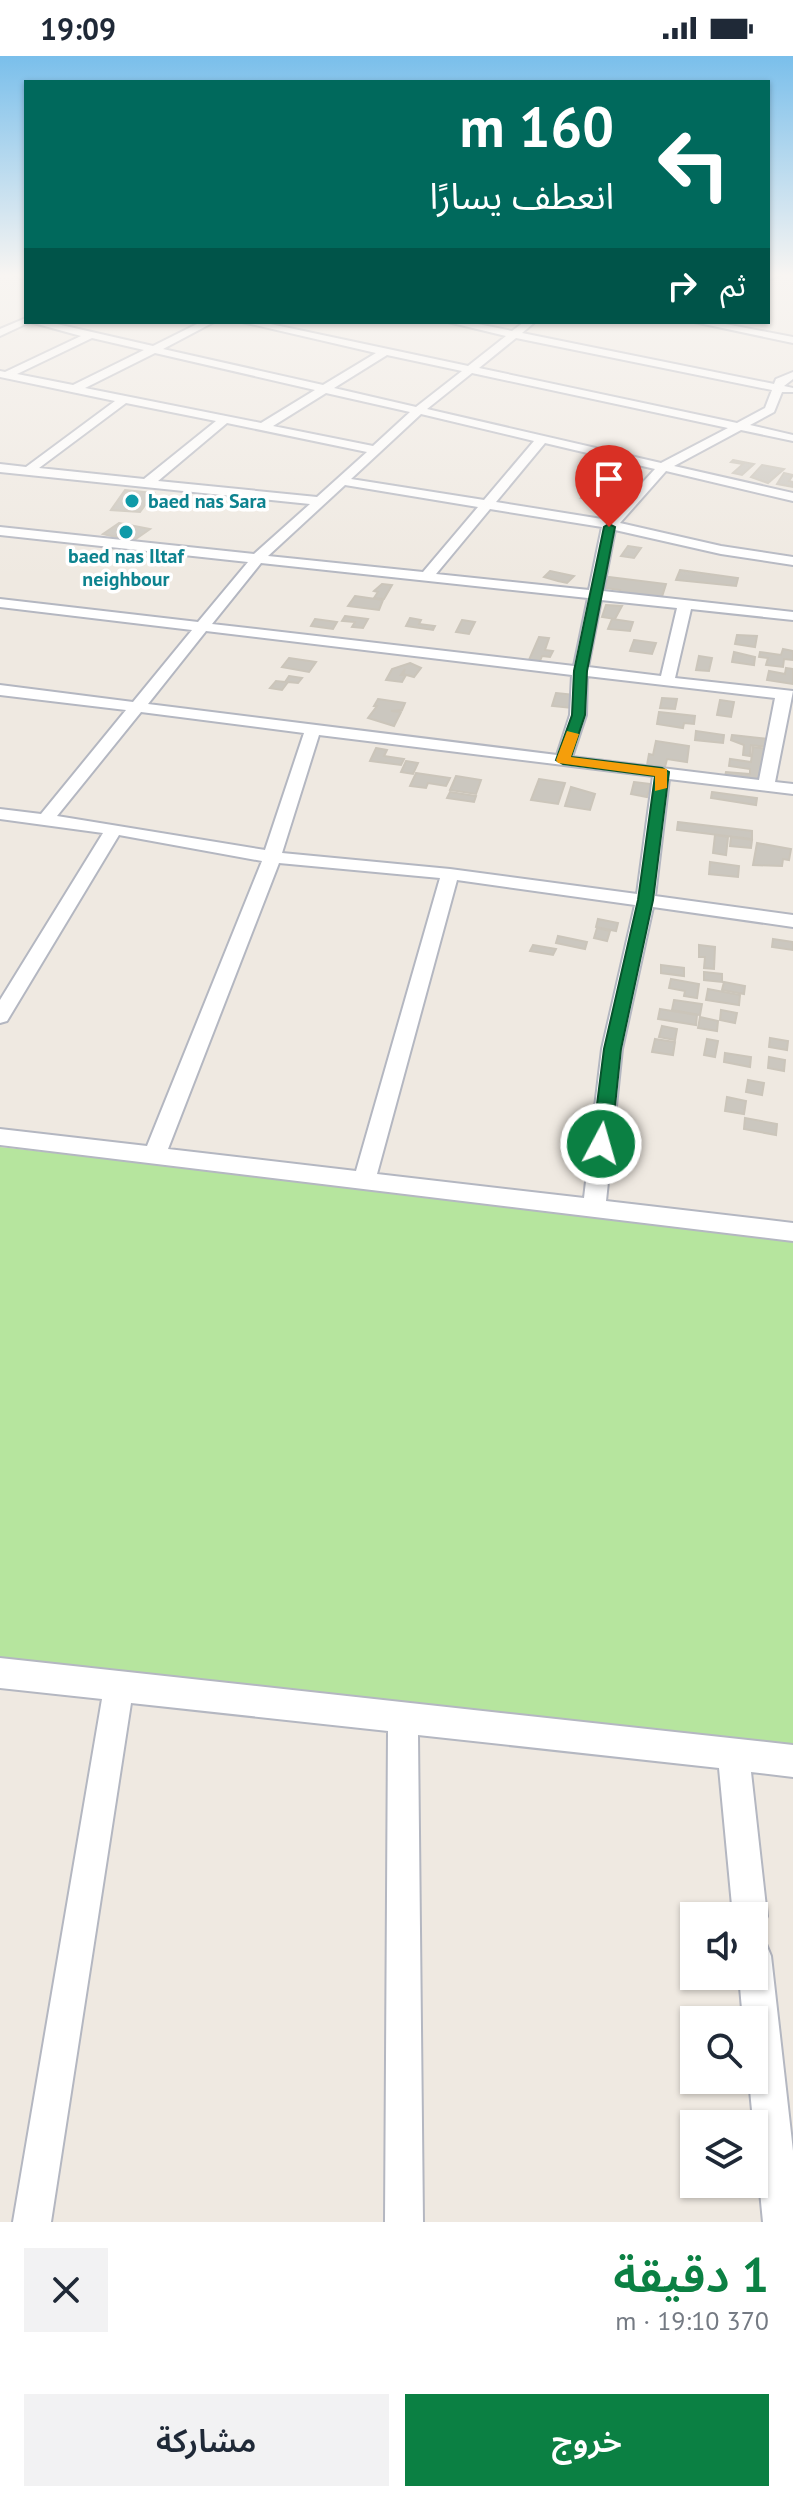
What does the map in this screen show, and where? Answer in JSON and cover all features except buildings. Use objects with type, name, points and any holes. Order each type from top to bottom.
[{"type":"street","points":[[15,376],[375,450]]},
{"type":"street","points":[[76,388],[100,376]]},
{"type":"street","points":[[272,376],[793,497]]},
{"type":"street","points":[[263,427],[345,376]]},
{"type":"street","points":[[45,820],[258,558],[418,411],[461,376]]},
{"type":"street","points":[[509,376],[793,438]]},
{"type":"street","points":[[719,376],[793,391]]},
{"type":"street","points":[[563,760],[578,715],[580,671],[594,595],[612,525],[663,467],[770,410],[780,381],[791,376]]},
{"type":"street","points":[[28,471],[125,398]]},
{"type":"street","points":[[147,483],[226,419]]},
{"type":"street","points":[[427,576],[542,439]]},
{"type":"street","points":[[0,468],[321,501]]},
{"type":"street","points":[[342,481],[612,525],[721,550],[793,561]]},
{"type":"street","points":[[0,531],[793,616]]},
{"type":"street","points":[[0,603],[788,695],[766,786]]},
{"type":"street","points":[[667,681],[685,605]]},
{"type":"street","points":[[0,690],[793,789]]},
{"type":"street","points":[[154,1156],[272,857],[313,729]]},
{"type":"street","points":[[594,1208],[612,1049],[645,900],[662,772]]},
{"type":"street","points":[[0,814],[114,829],[272,857],[450,874],[793,921]]},
{"type":"street","points":[[0,1016],[114,829]]},
{"type":"street","points":[[364,1181],[450,874]]},
{"type":"street","points":[[0,1137],[793,1232]]},
{"type":"street","points":[[0,1673],[793,1761]]},
{"type":"street","points":[[32,2222],[119,1686]]},
{"type":"street","points":[[403,1718],[404,2222]]},
{"type":"street","points":[[733,1754],[749,1902]]},
{"type":"street","points":[[758,1990],[782,2222]]},
{"type":"green space","points":[[0,1147],[793,1234],[793,1746],[0,1665]]},
{"type":"slow traffic","points":[[572,734],[563,760],[662,772],[660,788]]},
{"type":"place","name":"baed nas Sara","points":[[132,501]]},
{"type":"place","name":"baed nas Iltaf neighbour","points":[[126,532]]},
{"type":"route","points":[[601,1144],[612,1049],[645,900],[662,772],[563,760],[578,715],[580,671],[609,527]]}]
